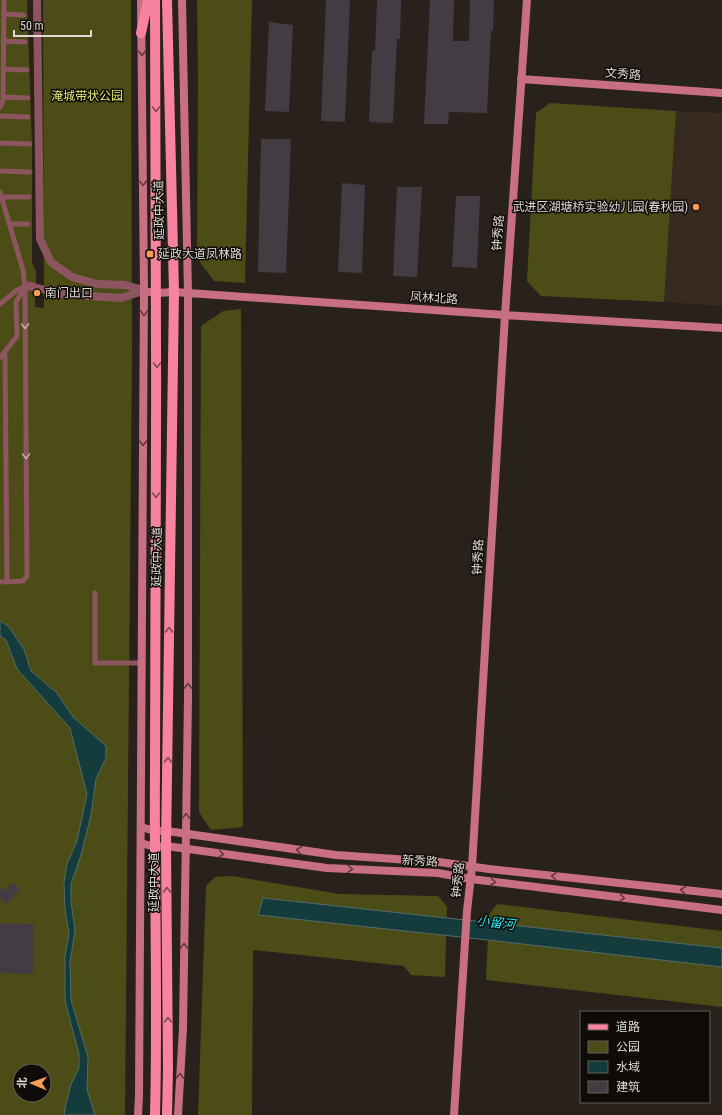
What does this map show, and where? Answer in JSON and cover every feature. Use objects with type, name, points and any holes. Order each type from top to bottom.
[{"type":"main road","points":[[142,33],[148,0]]},
{"type":"main road","name":"延政中大道","points":[[155,0],[157,293],[155,1115]]},
{"type":"main road","name":"延政中大道","points":[[167,0],[174,292],[166,846],[168,1060],[167,1115]]},
{"type":"street","points":[[37,0],[40,239],[51,262],[72,277],[97,284],[124,285],[144,290]]},
{"type":"street","points":[[138,1115],[144,290],[141,0]]},
{"type":"street","points":[[178,1115],[183,1028],[188,699],[188,293],[182,0]]},
{"type":"street","name":"钟秀路","points":[[454,1115],[467,911],[472,867],[504,315],[527,0]]},
{"type":"street","name":"文秀路","points":[[521,79],[722,94]]},
{"type":"street","points":[[25,287],[34,287],[60,294],[121,298],[144,290]]},
{"type":"street","name":"凤林北路","points":[[144,290],[157,293],[174,292],[504,315],[722,328]]},
{"type":"street","name":"新秀路","points":[[141,827],[155,831],[167,831],[336,855],[439,862],[489,870],[722,894]]},
{"type":"street","name":"新秀路","points":[[141,843],[155,847],[166,846],[326,868],[438,873],[471,879],[722,910]]},
{"type":"lane","points":[[0,107],[3,97],[2,61],[4,42],[2,34],[4,14],[2,7],[4,0]]},
{"type":"lane","points":[[4,14],[24,15]]},
{"type":"lane","points":[[4,42],[25,42]]},
{"type":"lane","points":[[3,69],[27,70]]},
{"type":"lane","points":[[3,97],[28,98]]},
{"type":"lane","points":[[0,116],[28,117]]},
{"type":"lane","points":[[0,143],[30,144]]},
{"type":"lane","points":[[0,171],[30,172]]},
{"type":"lane","points":[[0,582],[23,581],[27,576],[25,287],[23,270],[1,194],[29,198]]},
{"type":"lane","points":[[9,224],[28,224]]},
{"type":"lane","points":[[0,304],[17,290],[25,287]]},
{"type":"lane","points":[[0,358],[16,336],[16,302],[25,287]]},
{"type":"lane","points":[[5,352],[7,582]]},
{"type":"lane","points":[[95,593],[95,662],[142,663]]},
{"type":"shaded area","name":"武进区湖塘桥实验幼儿园(春秋园)","points":[[676,111],[722,113],[722,306],[664,302]]},
{"type":"green space","name":"淹城带状公园","points":[[0,0],[27,0],[32,146],[32,263],[36,271],[35,307],[44,308],[43,0],[131,0],[132,355],[125,1115],[0,1115]]},
{"type":"green space","points":[[197,0],[252,0],[245,283],[214,281],[197,258]]},
{"type":"green space","points":[[550,103],[676,111],[664,302],[541,296],[527,281],[536,113]]},
{"type":"green space","points":[[241,309],[243,827],[211,830],[199,812],[201,326],[223,311]]},
{"type":"green space","points":[[232,876],[340,894],[438,896],[447,907],[445,977],[411,975],[404,966],[253,950],[252,1115],[198,1115],[206,886],[215,877]]},
{"type":"green space","points":[[497,904],[722,931],[722,1007],[486,980],[489,915]]},
{"type":"water","points":[[0,621],[8,626],[24,649],[31,671],[57,693],[73,717],[106,746],[106,758],[96,779],[91,815],[81,855],[71,884],[71,902],[75,930],[70,963],[71,1000],[88,1057],[87,1090],[94,1115],[64,1115],[71,1084],[79,1068],[79,1054],[65,1001],[65,955],[69,934],[65,909],[64,883],[67,864],[77,841],[87,794],[70,728],[17,669],[6,640],[0,636]]},
{"type":"water","points":[[263,898],[722,948],[722,967],[258,915]]},
{"type":"building","points":[[326,0],[350,0],[345,122],[321,121]]},
{"type":"building","points":[[377,0],[401,0],[400,39],[397,39],[393,123],[369,122],[372,51],[375,50]]},
{"type":"building","points":[[430,0],[454,0],[453,41],[469,41],[470,0],[494,0],[487,113],[449,112],[448,124],[424,124]]},
{"type":"building","points":[[269,22],[293,25],[289,112],[265,111]]},
{"type":"building","points":[[261,139],[291,139],[286,273],[258,272]]},
{"type":"building","points":[[342,183],[365,185],[362,273],[338,272]]},
{"type":"building","points":[[397,187],[422,187],[417,277],[393,276]]},
{"type":"building","points":[[456,196],[480,196],[477,268],[452,267]]},
{"type":"building","points":[[12,883],[20,890],[7,904],[0,898],[0,887],[4,891]]},
{"type":"building","points":[[0,923],[34,924],[33,974],[0,973]]},
{"type":"place","name":"武进区湖塘桥实验幼儿园(春秋园)","points":[[696,207]]},
{"type":"place","name":"延政大道凤林路","points":[[150,254]]},
{"type":"place","name":"南门出口","points":[[37,293]]},
{"type":"water label","name":"小留河","points":[[496,922]]}]
